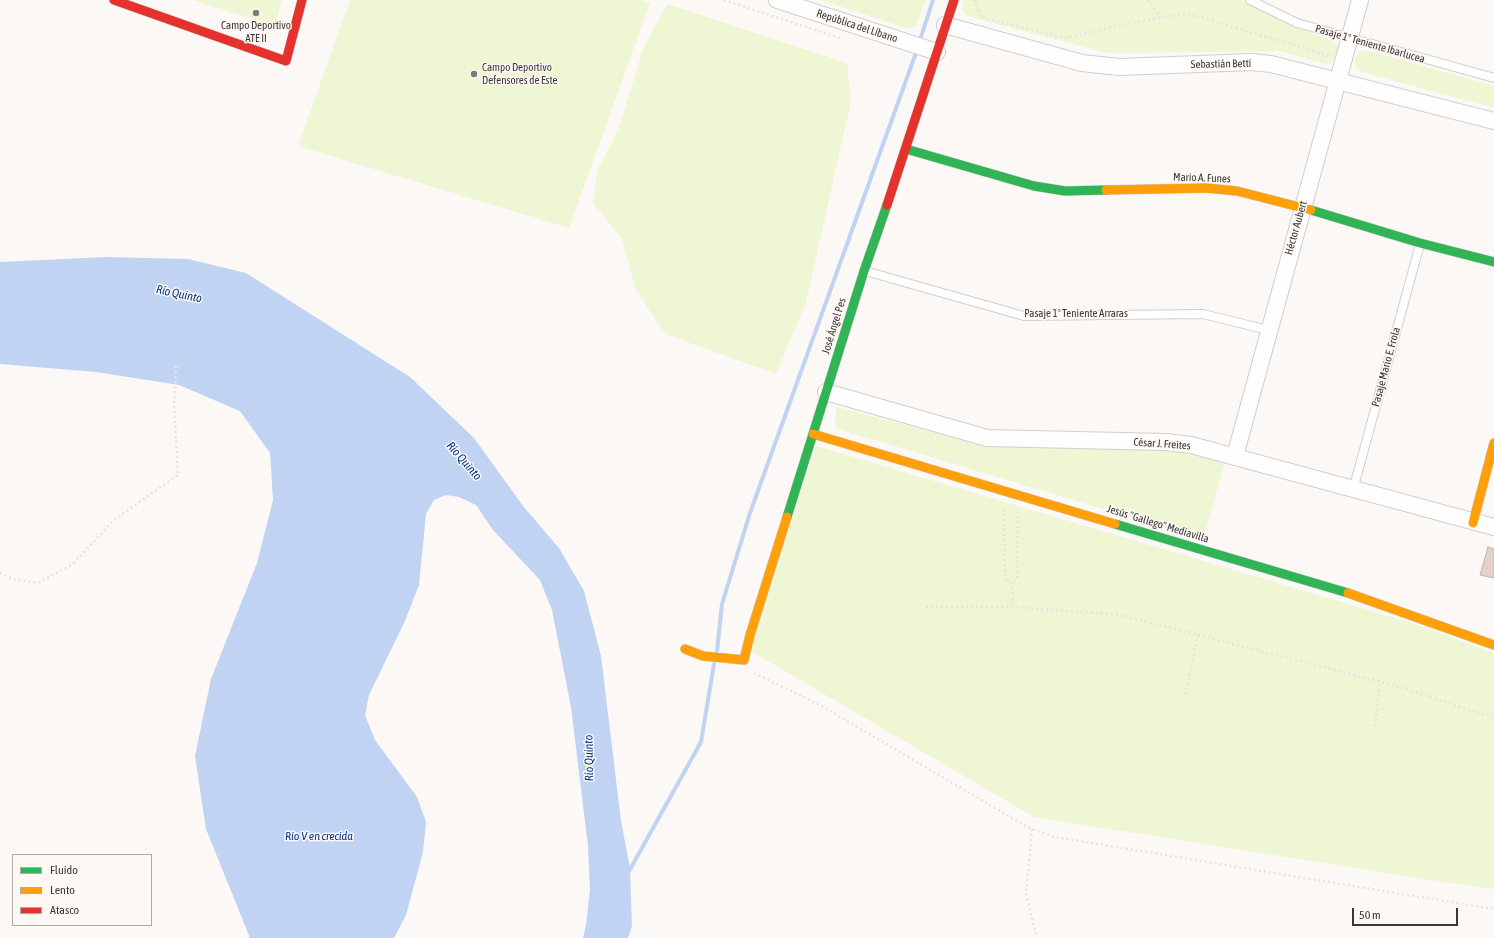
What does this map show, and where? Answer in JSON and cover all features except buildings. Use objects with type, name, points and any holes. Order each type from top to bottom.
[{"type":"street","points":[[114,0],[286,61],[302,0]]},
{"type":"street","name":"República del Líbano","points":[[777,0],[797,3],[937,52]]},
{"type":"street","name":"José Ángel Pes","points":[[744,660],[750,635],[864,271],[906,149],[954,0]]},
{"type":"street","name":"Héctor Aubert","points":[[1235,456],[1268,330],[1360,0]]},
{"type":"street","name":"Sebastián Betti","points":[[945,25],[1082,63],[1119,67],[1252,62],[1271,64],[1494,122]]},
{"type":"street","name":"Mario A. Funes","points":[[906,149],[1034,186],[1065,191],[1206,188],[1237,191],[1302,207],[1420,243],[1494,262]]},
{"type":"street","name":"César J. Freites","points":[[826,392],[987,438],[1166,442],[1191,445],[1473,523],[1494,527]]},
{"type":"street","name":"Jesús \"Gallego\" Mediavilla","points":[[813,434],[1370,599],[1494,644]]},
{"type":"street","points":[[1473,523],[1494,443]]},
{"type":"street","points":[[685,649],[703,656],[744,660]]},
{"type":"lane","name":"Pasaje 1º Teniente Ibarlucea","points":[[1250,0],[1297,23],[1494,78]]},
{"type":"lane","name":"Pasaje Mario E. Frola","points":[[1353,490],[1420,243]]},
{"type":"lane","name":"Pasaje 1º Teniente Arraras","points":[[864,271],[1024,316],[1202,314],[1268,330]]},
{"type":"path","points":[[724,0],[848,40]]},
{"type":"path","points":[[974,0],[981,17],[1064,38],[1161,17],[1190,14],[1336,58]]},
{"type":"path","points":[[1148,0],[1161,17]]},
{"type":"path","points":[[0,573],[12,579],[38,584],[73,564],[114,520],[178,475],[174,405],[176,366]]},
{"type":"path","points":[[1004,490],[1005,577],[1008,582],[1012,582]]},
{"type":"path","points":[[1012,582],[1017,579],[1019,495]]},
{"type":"path","points":[[1012,582],[1013,607]]},
{"type":"path","points":[[926,607],[1013,607],[1120,616],[1380,682],[1494,718]]},
{"type":"path","points":[[1184,695],[1198,635]]},
{"type":"path","points":[[744,660],[751,671],[820,705],[1032,829],[1055,837],[1494,909]]},
{"type":"path","points":[[1375,726],[1380,682]]},
{"type":"path","points":[[1032,829],[1026,894],[1037,938]]},
{"type":"green space","name":"Campo Deportivo ATE II","points":[[193,0],[282,0],[275,26]]},
{"type":"green space","name":"Campo Deportivo Defensores de Este","points":[[350,0],[641,0],[650,3],[569,228],[298,146]]},
{"type":"green space","points":[[821,0],[925,0],[916,26],[906,28]]},
{"type":"green space","points":[[964,0],[1242,0],[1289,25],[1333,41],[1337,44],[1338,51],[1333,62],[1326,64],[1281,51],[1108,53],[974,18],[965,14],[962,9]]},
{"type":"green space","points":[[667,4],[847,63],[851,102],[806,302],[776,374],[665,334],[636,290],[622,239],[593,203],[598,171],[620,125],[643,49]]},
{"type":"green space","points":[[1366,50],[1494,86],[1494,108],[1359,71],[1355,65],[1356,57],[1360,52]]},
{"type":"green space","points":[[836,407],[982,445],[1164,450],[1225,462],[1203,539],[835,428]]},
{"type":"green space","points":[[816,446],[1409,622],[1494,653],[1494,889],[1034,817],[749,650]]},
{"type":"water","name":"Río V en crecida","points":[[106,257],[188,259],[246,273],[410,377],[474,438],[523,506],[559,548],[584,591],[601,656],[621,821],[630,868],[632,926],[628,938],[583,938],[590,890],[588,846],[571,707],[552,610],[540,580],[493,530],[476,505],[459,497],[446,495],[434,500],[426,514],[419,585],[405,621],[369,695],[365,715],[375,740],[417,797],[426,822],[423,852],[406,915],[394,938],[250,938],[206,829],[195,756],[211,679],[257,563],[273,500],[270,453],[240,411],[179,385],[96,372],[0,364],[0,262]]},
{"type":"waterway","points":[[919,43],[933,0]]},
{"type":"waterway","points":[[717,651],[722,604],[750,513],[917,50]]},
{"type":"waterway","points":[[628,873],[701,742],[714,664]]},
{"type":"traffic: fast","points":[[906,149],[1034,186],[1065,191],[1106,190]]},
{"type":"traffic: fast","points":[[787,517],[864,271],[887,205]]},
{"type":"traffic: fast","points":[[1311,210],[1420,243],[1494,262]]},
{"type":"traffic: fast","points":[[1115,524],[1348,593]]},
{"type":"traffic: slow","points":[[1106,190],[1206,188],[1237,191],[1311,210]]},
{"type":"traffic: slow","points":[[813,434],[1115,524]]},
{"type":"traffic: slow","points":[[1473,523],[1494,443]]},
{"type":"traffic: slow","points":[[685,649],[703,656],[744,660],[750,635],[787,517]]},
{"type":"traffic: slow","points":[[1348,593],[1494,645]]},
{"type":"traffic: jam","points":[[114,0],[286,61],[302,0]]},
{"type":"traffic: jam","points":[[887,205],[954,0]]},
{"type":"place","name":"Campo Deportivo ATE II","points":[[256,13]]},
{"type":"place","name":"Campo Deportivo Defensores de Este","points":[[474,74]]},
{"type":"water label","name":"Río Quinto","points":[[179,294]]},
{"type":"water label","name":"Río Quinto","points":[[464,461]]},
{"type":"water label","name":"Río Quinto","points":[[589,758]]}]
